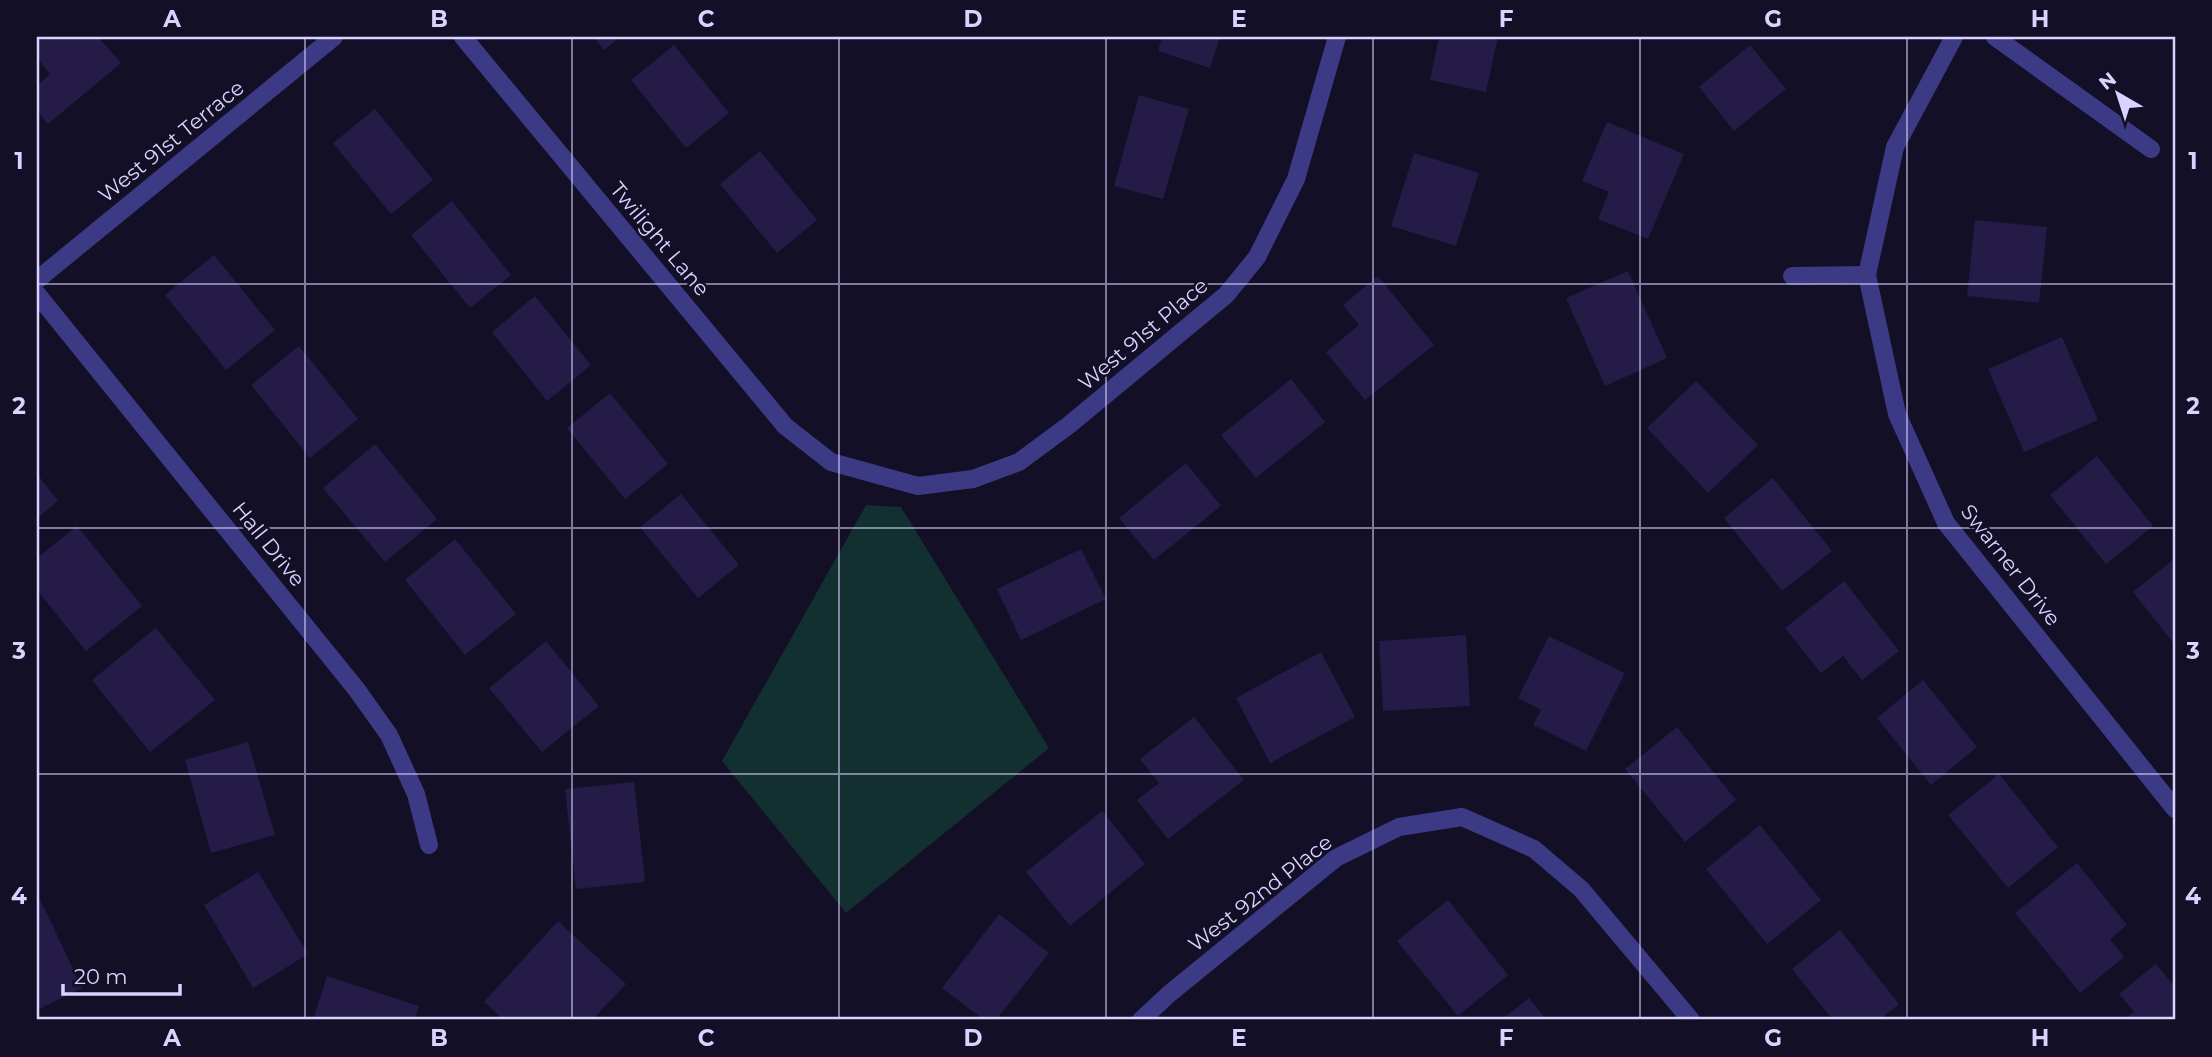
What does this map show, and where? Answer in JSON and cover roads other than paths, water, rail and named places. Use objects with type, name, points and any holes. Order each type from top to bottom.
[{"type":"street","name":"West 91st Terrace","points":[[37,280],[334,37]]},
{"type":"street","name":"Twilight Lane","points":[[463,37],[785,426],[831,462]]},
{"type":"street","name":"West 91st Place","points":[[831,462],[918,486],[973,480],[1019,462],[1069,425],[1226,295],[1257,257],[1296,178],[1337,37]]},
{"type":"street","name":"Swarner Drive","points":[[1954,37],[1895,146],[1867,275],[1897,414],[1946,523],[2175,809]]},
{"type":"street","points":[[1995,37],[2151,149]]},
{"type":"street","points":[[1792,276],[1867,275]]},
{"type":"street","name":"Hall Drive","points":[[37,293],[349,680],[389,735],[416,794],[429,845]]},
{"type":"street","name":"West 92nd Place","points":[[1141,1020],[1169,994],[1336,858],[1399,827],[1462,817],[1534,849],[1581,889],[1691,1020]]}]
